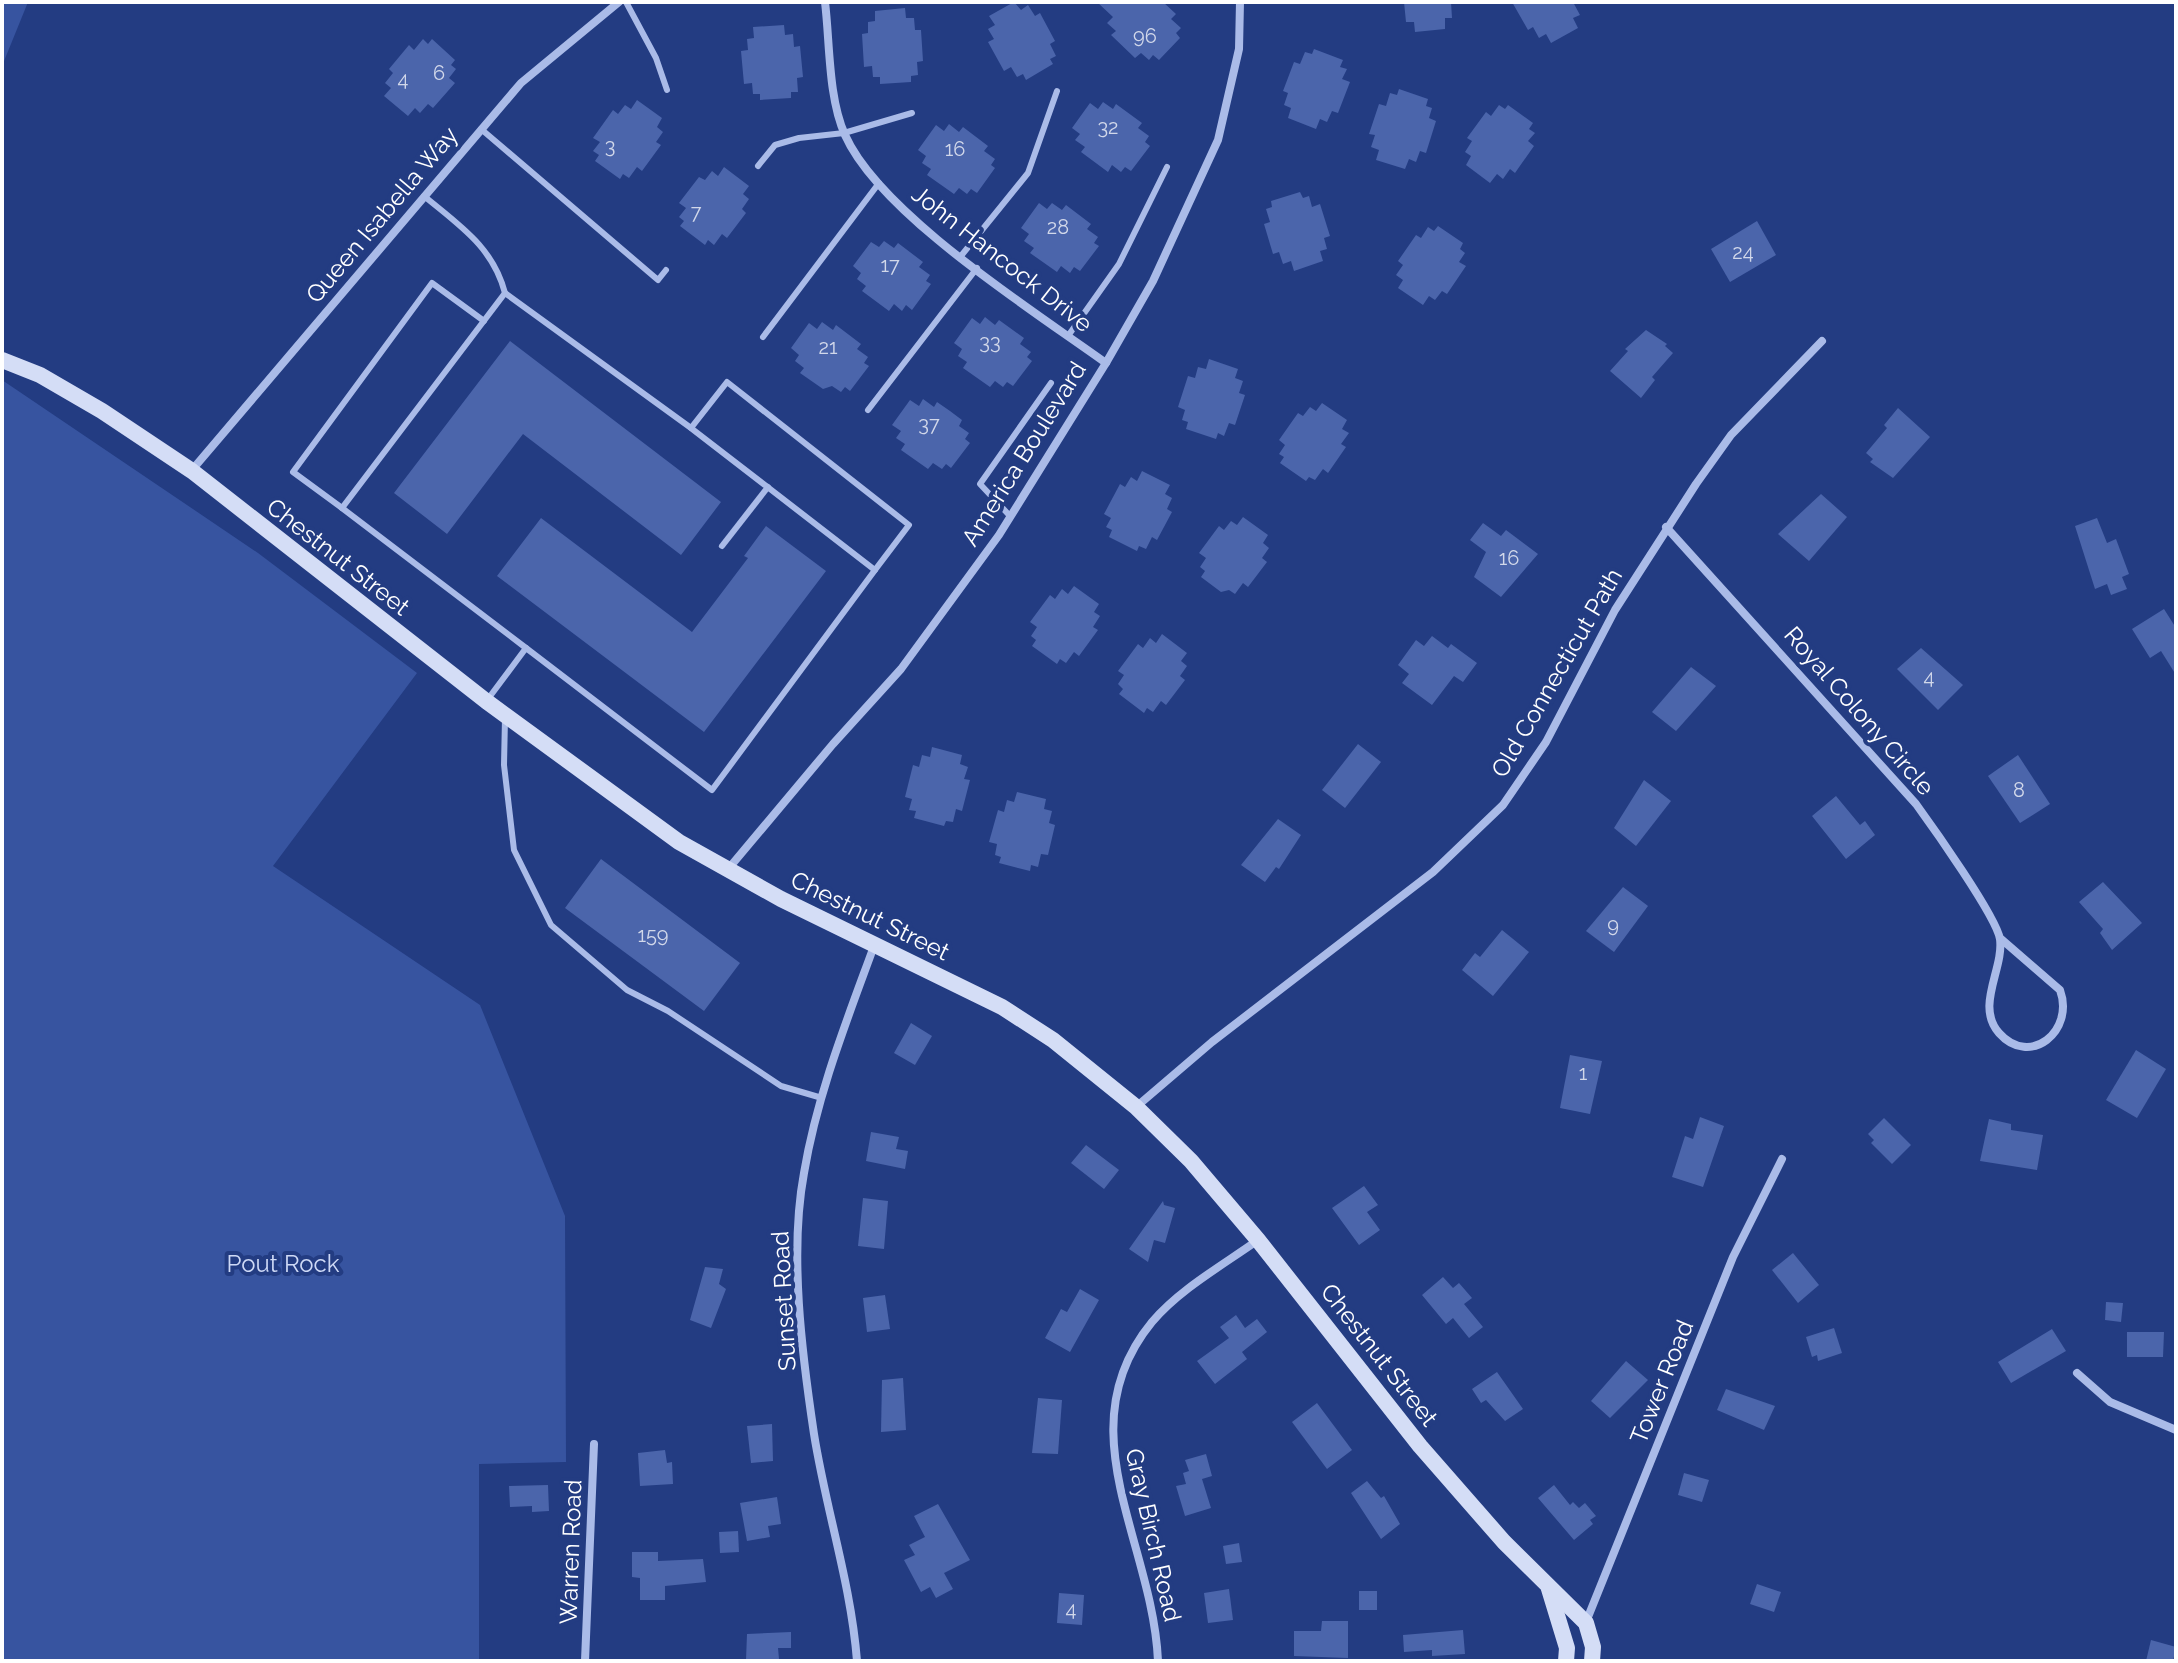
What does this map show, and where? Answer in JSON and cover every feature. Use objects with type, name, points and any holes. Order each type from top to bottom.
[{"type":"main road","name":"Chestnut Street","points":[[2,360],[40,375],[102,411],[192,471],[486,701],[679,842],[874,946],[1002,1007],[1053,1040],[1136,1107],[1191,1161],[1258,1240],[1420,1446],[1549,1587],[1567,1648],[1566,1661]]},
{"type":"main road","points":[[1549,1587],[1586,1623],[1592,1654],[1605,1661]]},
{"type":"street","name":"Queen Isabella Way","points":[[192,471],[521,83],[619,2]]},
{"type":"street","name":"John Hancock Drive","points":[[825,2],[844,133],[879,183],[898,205],[961,256],[1106,363]]},
{"type":"street","name":"America Boulevard","points":[[729,868],[833,744],[901,669],[1010,516],[1106,363],[1153,281],[1218,140],[1239,49],[1240,2]]},
{"type":"street","name":"Old Connecticut Path","points":[[1136,1107],[1212,1042],[1433,872],[1503,805],[1546,742],[1615,610],[1666,527],[1731,435],[1822,341]]},
{"type":"street","name":"Royal Colony Circle","points":[[1666,527],[1916,804],[1951,854],[2000,938],[2060,990],[2064,1001],[2062,1024],[2045,1041],[2022,1046],[2001,1036],[1994,1026],[1990,1001],[2000,938]]},
{"type":"street","name":"Sunset Road","points":[[857,1661],[814,1435],[800,1303],[803,1176],[822,1098],[874,946]]},
{"type":"street","name":"Tower Road","points":[[1586,1623],[1733,1257],[1782,1159]]},
{"type":"street","name":"Gray Birch Road","points":[[1158,1661],[1148,1584],[1111,1442],[1115,1391],[1135,1345],[1153,1321],[1173,1301],[1258,1240]]},
{"type":"street","points":[[2077,1373],[2110,1402],[2176,1430]]},
{"type":"street","name":"Warren Road","points":[[585,1661],[594,1444]]},
{"type":"lane","points":[[626,2],[656,58],[667,90]]},
{"type":"lane","points":[[961,256],[1028,173],[1057,91]]},
{"type":"lane","points":[[758,166],[775,145],[799,138],[844,133],[912,113]]},
{"type":"lane","points":[[481,129],[658,280],[666,270]]},
{"type":"lane","points":[[1068,336],[1119,264],[1167,167]]},
{"type":"lane","points":[[763,337],[879,183]]},
{"type":"lane","points":[[424,196],[484,246],[499,270],[505,293],[691,428],[875,570]]},
{"type":"lane","points":[[868,410],[977,268]]},
{"type":"lane","points":[[484,321],[432,283],[293,472],[712,790],[909,525],[727,382],[691,428]]},
{"type":"lane","points":[[342,508],[505,293]]},
{"type":"lane","points":[[1010,516],[980,484],[1051,383]]},
{"type":"lane","points":[[722,546],[768,487]]},
{"type":"lane","points":[[486,701],[526,648]]},
{"type":"lane","points":[[505,715],[504,765],[514,850],[551,925],[627,990],[668,1011],[781,1086],[822,1098]]},
{"type":"green space","points":[[2,2],[28,2],[2,66]]},
{"type":"green space","name":"Pout Rock","points":[[2,380],[258,553],[417,673],[273,866],[480,1005],[565,1216],[566,1462],[479,1464],[479,1661],[2,1661]]},
{"type":"building","points":[[1014,2],[1021,10],[1028,5],[1035,16],[1040,13],[1055,41],[1050,44],[1056,56],[1050,59],[1053,64],[1026,80],[1023,74],[1017,77],[1011,67],[1004,71],[988,42],[994,39],[988,29],[995,25],[989,16]]},
{"type":"building","points":[[1097,2],[1163,2],[1176,14],[1171,19],[1181,28],[1176,33],[1180,38],[1159,60],[1153,55],[1149,60],[1141,53],[1135,58],[1111,35],[1116,31],[1107,23],[1113,17]]},
{"type":"building","points":[[1404,2],[1451,2],[1452,18],[1445,18],[1445,29],[1415,32],[1414,22],[1406,22]]},
{"type":"building","points":[[1512,2],[1573,2],[1580,15],[1573,18],[1578,28],[1551,43],[1546,34],[1539,38],[1533,27],[1528,30]]},
{"type":"building","points":[[905,8],[906,18],[914,18],[915,30],[921,30],[923,61],[917,62],[918,75],[911,76],[911,82],[880,84],[880,77],[873,77],[872,66],[864,67],[862,34],[868,33],[868,22],[875,21],[875,11]]},
{"type":"building","points":[[784,25],[785,35],[793,34],[794,47],[800,46],[803,77],[797,78],[798,92],[791,92],[791,98],[760,100],[760,94],[753,94],[752,83],[744,84],[741,51],[748,50],[747,39],[754,38],[753,27]]},
{"type":"building","points":[[423,39],[428,44],[432,39],[455,60],[451,65],[456,69],[449,78],[455,83],[433,108],[428,104],[420,113],[415,108],[408,116],[384,96],[391,88],[385,83],[393,73],[389,69],[409,45],[414,50]]},
{"type":"building","points":[[1314,49],[1343,60],[1340,67],[1347,69],[1342,79],[1350,82],[1338,113],[1332,111],[1327,122],[1320,119],[1316,129],[1288,118],[1291,108],[1284,105],[1288,93],[1283,91],[1294,62],[1300,64],[1305,52],[1312,54]]},
{"type":"building","points":[[1399,89],[1428,99],[1426,106],[1432,108],[1429,118],[1436,121],[1426,153],[1420,151],[1416,162],[1409,159],[1405,169],[1376,160],[1379,150],[1371,147],[1375,135],[1369,134],[1379,104],[1386,106],[1390,93],[1397,95]]},
{"type":"building","points":[[637,100],[662,118],[657,127],[663,132],[656,142],[661,145],[642,171],[637,167],[629,178],[623,174],[620,179],[595,161],[599,155],[593,151],[600,142],[593,138],[613,110],[618,114],[625,105],[631,109]]},
{"type":"building","points":[[1103,102],[1113,109],[1116,104],[1142,123],[1138,128],[1149,136],[1145,142],[1150,146],[1131,171],[1125,167],[1121,172],[1112,165],[1108,172],[1081,152],[1085,147],[1075,140],[1080,134],[1072,128],[1090,103],[1098,109]]},
{"type":"building","points":[[1499,105],[1505,109],[1508,105],[1533,123],[1529,129],[1535,133],[1528,141],[1534,146],[1515,173],[1510,169],[1503,179],[1497,174],[1490,183],[1466,165],[1471,156],[1465,152],[1472,141],[1467,138],[1486,112],[1491,116]]},
{"type":"building","points":[[949,124],[959,132],[963,127],[988,146],[984,151],[995,159],[991,165],[995,168],[977,193],[971,189],[967,194],[959,188],[954,194],[927,175],[931,169],[922,163],[926,156],[918,150],[936,125],[944,131]]},
{"type":"building","points":[[724,167],[749,186],[743,194],[749,199],[742,209],[746,213],[727,238],[722,234],[714,245],[708,240],[705,245],[680,226],[684,221],[679,217],[686,208],[679,203],[699,177],[705,180],[712,171],[718,176]]},
{"type":"building","points":[[1300,192],[1303,198],[1309,196],[1312,207],[1320,204],[1330,236],[1324,238],[1327,249],[1320,251],[1323,261],[1294,271],[1291,261],[1283,264],[1279,252],[1273,254],[1264,224],[1270,222],[1266,209],[1272,207],[1271,201]]},
{"type":"building","points":[[1039,203],[1047,209],[1052,203],[1062,210],[1066,205],[1091,224],[1087,229],[1098,237],[1094,243],[1099,246],[1080,271],[1074,267],[1070,273],[1061,266],[1057,272],[1030,253],[1034,248],[1024,241],[1029,234],[1021,228]]},
{"type":"building","points":[[1757,221],[1776,255],[1730,282],[1711,249]]},
{"type":"building","points":[[1438,226],[1463,243],[1460,249],[1465,253],[1459,262],[1466,266],[1447,294],[1442,291],[1435,300],[1429,296],[1423,305],[1398,288],[1403,280],[1396,275],[1403,265],[1398,261],[1416,235],[1421,238],[1428,227],[1434,231]]},
{"type":"building","points":[[884,241],[894,248],[898,243],[923,262],[919,267],[930,275],[926,281],[931,284],[912,310],[906,305],[902,311],[894,304],[889,311],[862,291],[866,286],[857,279],[861,273],[853,266],[871,242],[879,247]]},
{"type":"building","points":[[985,317],[995,325],[999,320],[1024,338],[1020,344],[1031,352],[1027,357],[1032,361],[1013,386],[1007,382],[1003,387],[995,381],[990,387],[963,368],[967,362],[958,356],[962,349],[954,343],[972,318],[980,324]]},
{"type":"building","points":[[822,322],[833,330],[836,325],[861,344],[857,349],[868,357],[864,363],[869,366],[850,391],[845,387],[841,392],[832,386],[823,389],[800,373],[804,368],[795,361],[799,355],[791,348],[809,323],[817,329]]},
{"type":"building","points":[[1646,330],[1667,344],[1665,346],[1673,353],[1652,377],[1655,380],[1641,398],[1610,371],[1628,351],[1625,349]]},
{"type":"building","points":[[510,341],[721,502],[681,555],[523,434],[447,534],[394,493]]},
{"type":"building","points":[[1209,359],[1238,369],[1235,378],[1243,381],[1239,393],[1245,395],[1235,425],[1229,423],[1224,436],[1218,433],[1216,439],[1186,429],[1188,422],[1182,420],[1185,410],[1178,407],[1188,376],[1195,378],[1198,367],[1206,369]]},
{"type":"building","points":[[923,399],[934,407],[937,402],[950,411],[962,420],[959,426],[969,433],[965,439],[970,443],[951,468],[946,464],[942,469],[933,463],[928,469],[901,450],[905,444],[896,438],[901,431],[892,425],[910,400],[919,406]]},
{"type":"building","points":[[1322,403],[1347,420],[1342,429],[1349,433],[1341,444],[1346,447],[1328,473],[1323,469],[1315,480],[1309,477],[1306,481],[1280,463],[1284,457],[1279,454],[1285,445],[1279,440],[1298,413],[1303,416],[1310,407],[1316,411]]},
{"type":"building","points":[[1898,408],[1930,437],[1893,478],[1870,462],[1873,459],[1866,453],[1887,428],[1884,425]]},
{"type":"building","points":[[1142,471],[1170,485],[1165,494],[1172,498],[1167,509],[1172,512],[1157,540],[1152,537],[1146,549],[1139,546],[1137,551],[1109,537],[1112,530],[1106,527],[1111,518],[1104,514],[1120,484],[1125,487],[1131,477],[1137,481]]},
{"type":"building","points":[[1821,494],[1847,517],[1809,561],[1778,534]]},
{"type":"building","points":[[1243,517],[1268,535],[1263,543],[1269,548],[1262,558],[1267,562],[1248,587],[1243,583],[1235,594],[1229,590],[1221,592],[1201,577],[1205,571],[1200,567],[1206,558],[1199,553],[1219,526],[1224,530],[1231,521],[1237,525]]},
{"type":"building","points":[[541,518],[692,632],[748,558],[744,556],[766,526],[826,571],[704,732],[497,576]]},
{"type":"building","points":[[2097,518],[2107,543],[2116,539],[2129,574],[2122,577],[2127,589],[2111,595],[2107,584],[2095,589],[2075,526]]},
{"type":"building","points":[[1483,523],[1501,536],[1506,530],[1538,554],[1501,597],[1474,577],[1486,552],[1470,540]]},
{"type":"building","points":[[1074,586],[1099,604],[1094,612],[1100,616],[1093,627],[1098,630],[1079,656],[1074,652],[1066,663],[1060,659],[1057,664],[1032,646],[1036,640],[1031,636],[1037,627],[1030,622],[1050,595],[1055,599],[1062,589],[1068,594]]},
{"type":"building","points":[[2164,609],[2176,628],[2176,675],[2161,651],[2150,658],[2132,629]]},
{"type":"building","points":[[1162,634],[1187,653],[1181,661],[1187,666],[1180,676],[1185,680],[1166,705],[1161,701],[1153,712],[1147,708],[1144,713],[1119,694],[1123,689],[1118,684],[1124,675],[1118,671],[1138,644],[1143,648],[1150,638],[1156,643]]},
{"type":"building","points":[[1432,636],[1448,648],[1451,644],[1477,663],[1463,682],[1454,676],[1432,705],[1402,683],[1409,674],[1398,665],[1416,640],[1424,646]]},
{"type":"building","points":[[1921,648],[1963,685],[1938,710],[1897,669]]},
{"type":"building","points":[[1691,667],[1716,686],[1676,731],[1652,712]]},
{"type":"building","points":[[1358,744],[1381,762],[1345,808],[1322,790]]},
{"type":"building","points":[[932,747],[962,755],[960,764],[968,767],[964,779],[970,780],[962,811],[956,809],[953,822],[946,821],[944,826],[914,818],[916,811],[909,810],[912,799],[905,797],[913,765],[919,767],[922,755],[930,757]]},
{"type":"building","points":[[2018,755],[2050,804],[2020,823],[1988,776]]},
{"type":"building","points":[[1644,780],[1671,801],[1636,846],[1614,828]]},
{"type":"building","points":[[1017,792],[1046,799],[1044,809],[1052,811],[1049,823],[1055,825],[1048,855],[1041,854],[1038,867],[1031,865],[1030,871],[999,863],[1001,857],[995,855],[997,844],[989,842],[998,810],[1004,812],[1007,800],[1014,802]]},
{"type":"building","points":[[1836,796],[1860,825],[1865,821],[1875,835],[1846,859],[1812,816]]},
{"type":"building","points":[[1278,819],[1301,835],[1279,869],[1276,867],[1265,882],[1241,865]]},
{"type":"building","points":[[601,859],[740,963],[704,1011],[565,908]]},
{"type":"building","points":[[2103,882],[2142,923],[2112,950],[2100,933],[2103,929],[2079,902]]},
{"type":"building","points":[[1623,887],[1648,906],[1614,952],[1586,931]]},
{"type":"building","points":[[1502,930],[1529,952],[1493,996],[1462,970],[1475,953],[1480,957]]},
{"type":"building","points":[[911,1023],[932,1036],[915,1065],[894,1053]]},
{"type":"building","points":[[2136,1050],[2166,1069],[2137,1118],[2106,1100]]},
{"type":"building","points":[[1570,1055],[1602,1061],[1590,1114],[1560,1108]]},
{"type":"building","points":[[1700,1117],[1724,1126],[1703,1187],[1672,1177],[1685,1136],[1693,1139]]},
{"type":"building","points":[[1884,1118],[1911,1145],[1892,1164],[1871,1143],[1874,1140],[1868,1134]]},
{"type":"building","points":[[1989,1119],[2011,1124],[2011,1130],[2043,1135],[2037,1170],[1980,1161]]},
{"type":"building","points":[[871,1132],[899,1137],[896,1149],[908,1151],[905,1169],[866,1161]]},
{"type":"building","points":[[1086,1145],[1119,1170],[1104,1189],[1071,1163]]},
{"type":"building","points":[[1364,1186],[1378,1205],[1367,1212],[1380,1230],[1359,1245],[1332,1208]]},
{"type":"building","points":[[863,1198],[888,1201],[884,1249],[858,1246]]},
{"type":"building","points":[[1163,1201],[1164,1205],[1175,1208],[1165,1243],[1154,1240],[1148,1262],[1129,1249]]},
{"type":"building","points":[[1793,1253],[1819,1285],[1798,1303],[1772,1270]]},
{"type":"building","points":[[705,1267],[723,1269],[719,1284],[726,1289],[711,1328],[690,1320]]},
{"type":"building","points":[[1443,1277],[1453,1288],[1459,1283],[1472,1298],[1464,1304],[1483,1327],[1469,1338],[1453,1318],[1446,1324],[1422,1295]]},
{"type":"building","points":[[1080,1289],[1099,1300],[1070,1352],[1045,1338],[1061,1309],[1067,1312]]},
{"type":"building","points":[[885,1295],[890,1329],[867,1332],[863,1298]]},
{"type":"building","points":[[2106,1302],[2123,1303],[2121,1322],[2105,1320]]},
{"type":"building","points":[[1236,1315],[1245,1328],[1257,1319],[1267,1332],[1242,1352],[1247,1359],[1215,1384],[1197,1361],[1229,1338],[1220,1327]]},
{"type":"building","points":[[1834,1328],[1842,1353],[1818,1361],[1817,1355],[1812,1357],[1806,1337]]},
{"type":"building","points":[[2052,1329],[2066,1351],[2011,1383],[1998,1362]]},
{"type":"building","points":[[2127,1332],[2164,1332],[2163,1357],[2127,1357]]},
{"type":"building","points":[[1626,1361],[1648,1380],[1610,1418],[1591,1401]]},
{"type":"building","points":[[1497,1372],[1523,1409],[1505,1421],[1486,1400],[1481,1403],[1472,1389]]},
{"type":"building","points":[[903,1378],[906,1430],[881,1432],[882,1380]]},
{"type":"building","points":[[1726,1389],[1775,1406],[1764,1430],[1717,1410]]},
{"type":"building","points":[[1038,1398],[1062,1400],[1058,1454],[1032,1453]]},
{"type":"building","points":[[1317,1403],[1352,1450],[1327,1469],[1292,1422]]},
{"type":"building","points":[[772,1424],[773,1461],[751,1463],[747,1426]]},
{"type":"building","points":[[665,1450],[667,1463],[672,1462],[673,1484],[640,1486],[638,1453]]},
{"type":"building","points":[[1206,1454],[1212,1476],[1202,1479],[1211,1508],[1185,1516],[1176,1486],[1186,1484],[1183,1473],[1189,1471],[1185,1460]]},
{"type":"building","points":[[1684,1473],[1709,1480],[1702,1502],[1678,1495]]},
{"type":"building","points":[[1367,1481],[1381,1498],[1384,1496],[1400,1524],[1381,1539],[1351,1493]]},
{"type":"building","points":[[548,1485],[549,1511],[532,1512],[532,1506],[510,1507],[509,1486]]},
{"type":"building","points":[[1554,1485],[1570,1505],[1573,1502],[1579,1508],[1585,1503],[1596,1516],[1590,1520],[1593,1524],[1574,1540],[1538,1498]]},
{"type":"building","points":[[777,1497],[781,1524],[768,1526],[770,1537],[747,1541],[740,1503]]},
{"type":"building","points":[[938,1504],[970,1560],[944,1573],[953,1589],[936,1598],[930,1587],[921,1592],[904,1560],[915,1555],[909,1545],[925,1537],[914,1516]]},
{"type":"building","points":[[738,1531],[739,1552],[720,1553],[719,1532]]},
{"type":"building","points":[[1239,1543],[1242,1562],[1226,1564],[1223,1546]]},
{"type":"building","points":[[632,1552],[658,1552],[658,1561],[703,1559],[706,1582],[665,1586],[665,1600],[640,1600],[640,1578],[632,1577]]},
{"type":"building","points":[[1757,1584],[1781,1592],[1774,1612],[1750,1604]]},
{"type":"building","points":[[1229,1589],[1233,1620],[1208,1623],[1204,1593]]},
{"type":"building","points":[[1359,1591],[1377,1591],[1377,1610],[1359,1610]]},
{"type":"building","points":[[1059,1593],[1084,1595],[1082,1625],[1057,1623]]},
{"type":"building","points":[[1322,1621],[1348,1621],[1348,1658],[1294,1656],[1294,1631],[1321,1631]]},
{"type":"building","points":[[1463,1630],[1465,1654],[1432,1656],[1432,1650],[1404,1652],[1403,1635]]},
{"type":"building","points":[[791,1632],[791,1648],[778,1648],[779,1659],[746,1660],[747,1634]]},
{"type":"building","points":[[2151,1640],[2176,1647],[2173,1661],[2146,1661]]}]
